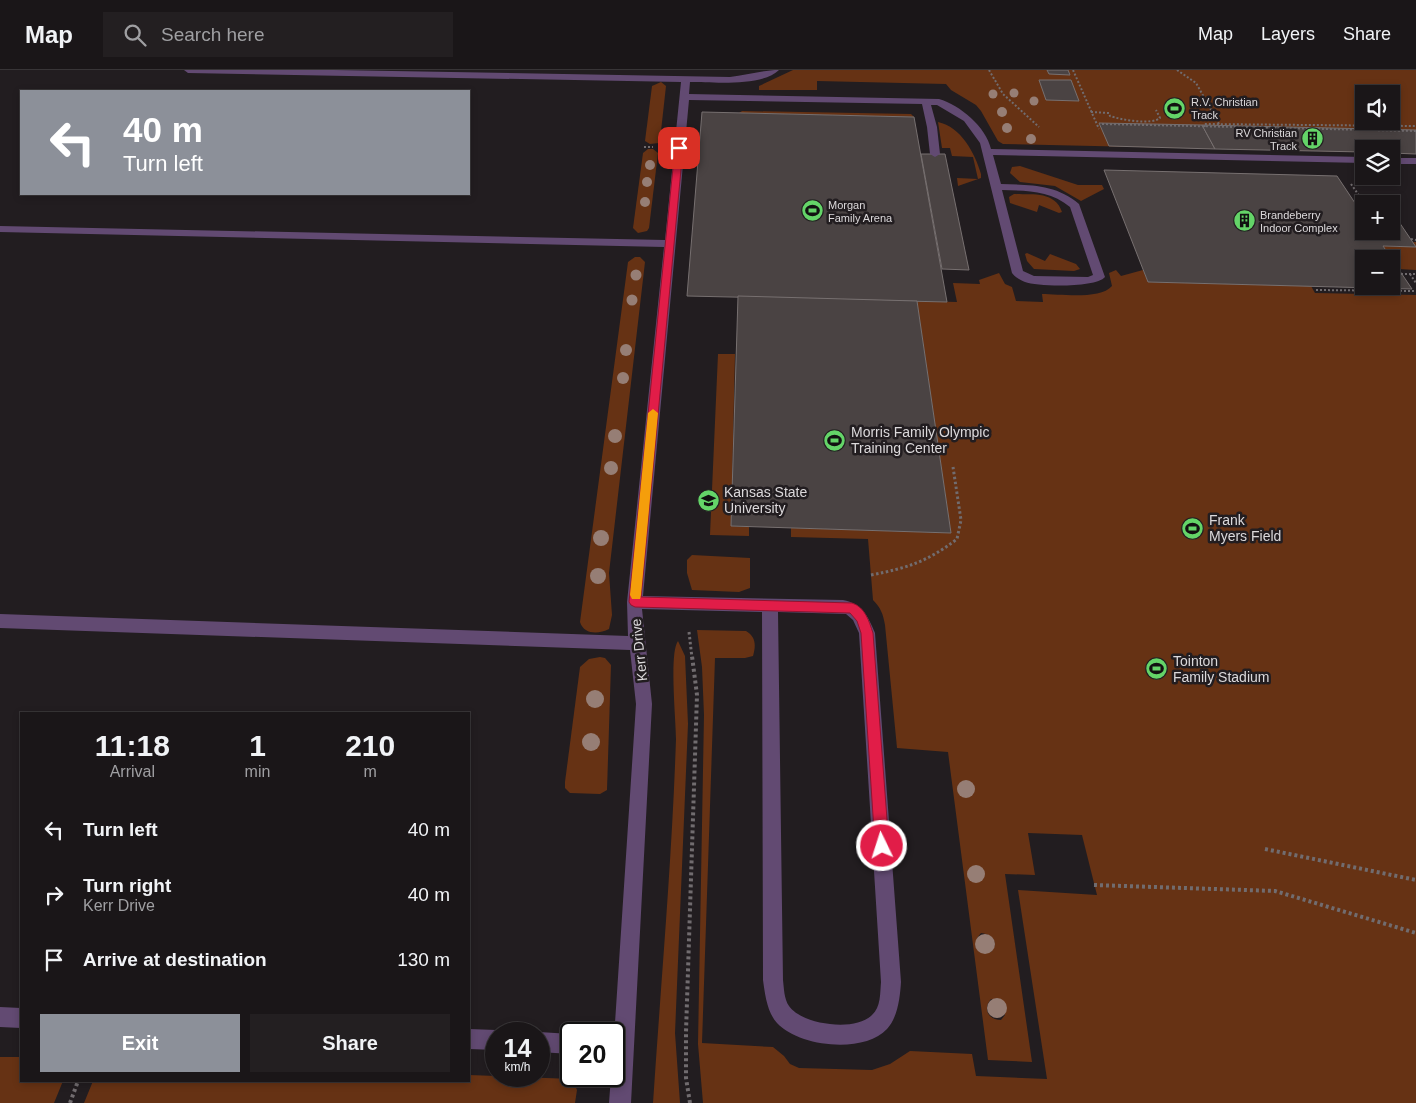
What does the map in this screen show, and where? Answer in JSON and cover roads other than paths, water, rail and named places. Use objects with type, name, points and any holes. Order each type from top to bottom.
[{"type":"lane","points":[[188,70],[686,79],[748,79],[765,75],[774,70]]},
{"type":"lane","name":"Kerr Drive","points":[[621,1022],[644,704],[642,672],[634,618],[635,602],[686,79]]},
{"type":"lane","points":[[684,97],[939,102],[967,119],[985,143],[1017,268],[1022,276],[1034,280],[1089,282],[1099,277],[1075,206],[1068,198],[1044,189],[997,187]]},
{"type":"lane","points":[[926,102],[932,127],[935,154]]},
{"type":"lane","points":[[987,152],[1355,160]]},
{"type":"lane","points":[[1400,161],[1416,161]]},
{"type":"lane","points":[[0,229],[670,244]]},
{"type":"lane","points":[[635,602],[770,605],[852,608],[861,618],[867,633],[891,982],[888,1004],[882,1021],[868,1031],[853,1034],[815,1032],[798,1027],[784,1016],[777,1001],[773,980],[770,605]]},
{"type":"lane","points":[[0,621],[553,638],[637,643]]},
{"type":"lane","points":[[0,1017],[20,1018]]},
{"type":"lane","points":[[470,1038],[485,1039]]},
{"type":"lane","name":"Kerr Drive","points":[[620,1087],[620,1103]]},
{"type":"place","name":"R.V. Christian Track","points":[[1175,108]]},
{"type":"place","name":"RV Christian Track","points":[[1313,139]]},
{"type":"place","name":"Morgan Family Arena","points":[[812,211]]},
{"type":"place","name":"Brandeberry Indoor Complex","points":[[1244,221]]},
{"type":"place","name":"Morris Family Olympic Training Center","points":[[835,440]]},
{"type":"place","name":"Kansas State University","points":[[708,500]]},
{"type":"place","name":"Frank Myers Field","points":[[1193,528]]},
{"type":"place","name":"Tointon Family Stadium","points":[[1157,669]]}]
